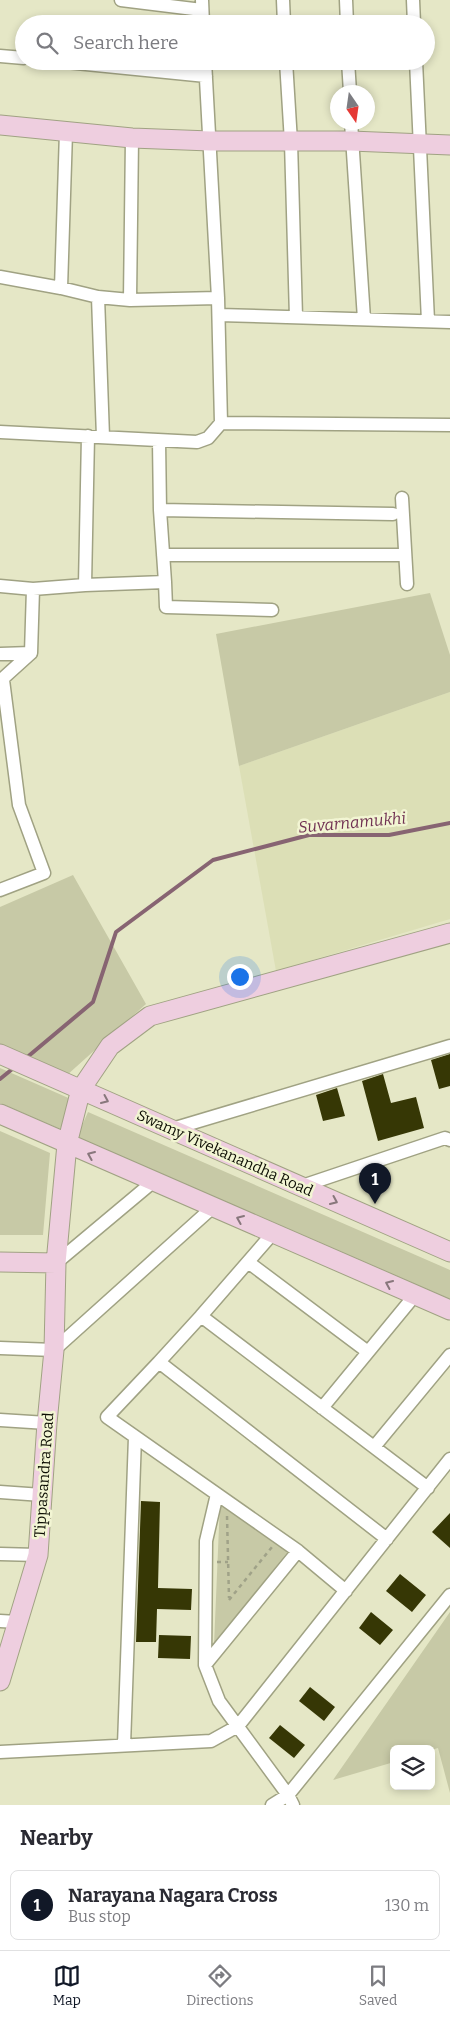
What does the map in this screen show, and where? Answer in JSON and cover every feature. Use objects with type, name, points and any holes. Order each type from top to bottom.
[{"type":"street","points":[[121,0],[202,5]]},
{"type":"street","points":[[283,0],[284,15]]},
{"type":"street","points":[[346,0],[347,15]]},
{"type":"street","points":[[413,0],[414,15]]},
{"type":"street","points":[[0,56],[15,57]]},
{"type":"street","points":[[146,70],[206,76]]},
{"type":"street","points":[[0,432],[197,442],[208,438],[221,423],[219,316],[206,70]]},
{"type":"street","points":[[287,70],[291,142],[296,317]]},
{"type":"street","points":[[349,70],[350,85]]},
{"type":"street","points":[[416,70],[428,321]]},
{"type":"street","points":[[0,125],[132,138],[210,141],[351,141],[450,145]]},
{"type":"street","points":[[351,130],[364,319]]},
{"type":"street","points":[[61,288],[66,132]]},
{"type":"street","points":[[130,300],[132,138]]},
{"type":"street","points":[[0,277],[98,297],[130,300],[218,298]]},
{"type":"street","points":[[98,297],[103,436]]},
{"type":"street","points":[[219,316],[450,322]]},
{"type":"street","points":[[221,423],[450,426]]},
{"type":"street","points":[[85,585],[88,436]]},
{"type":"street","points":[[159,441],[160,510],[166,608],[272,610]]},
{"type":"street","points":[[402,498],[407,584]]},
{"type":"street","points":[[160,510],[393,514]]},
{"type":"street","points":[[163,555],[405,555]]},
{"type":"street","points":[[0,586],[33,589],[165,582]]},
{"type":"street","points":[[0,890],[44,873],[18,805],[2,680],[31,653],[33,589]]},
{"type":"street","points":[[0,654],[31,653]]},
{"type":"street","name":"Tippasandra Road","points":[[0,1681],[8,1622],[38,1555],[54,1350],[56,1264],[66,1144],[81,1089],[110,1046],[150,1016],[450,933]]},
{"type":"street","points":[[172,1129],[450,1046]]},
{"type":"street","name":"Swamy Vivekanandha Road","points":[[6,1056],[450,1252]]},
{"type":"street","points":[[0,1114],[450,1310]]},
{"type":"street","points":[[302,1186],[445,1138],[450,1140]]},
{"type":"street","points":[[0,1262],[56,1264],[154,1182]]},
{"type":"street","points":[[0,1348],[54,1350],[213,1207]]},
{"type":"street","points":[[273,1233],[201,1316],[107,1417],[298,1551],[346,1591]]},
{"type":"street","points":[[248,1262],[368,1352]]},
{"type":"street","points":[[322,1408],[415,1295]]},
{"type":"street","points":[[201,1316],[428,1488]]},
{"type":"street","points":[[374,1447],[450,1355]]},
{"type":"street","points":[[159,1362],[388,1539]]},
{"type":"street","points":[[0,1420],[47,1423]]},
{"type":"street","points":[[124,1745],[135,1437]]},
{"type":"street","points":[[0,1752],[211,1741],[238,1726],[450,1460]]},
{"type":"street","points":[[0,1492],[42,1495]]},
{"type":"street","points":[[217,1494],[206,1541],[205,1665],[219,1701],[290,1800]]},
{"type":"street","points":[[205,1665],[298,1551]]},
{"type":"street","points":[[0,1554],[38,1555]]},
{"type":"street","points":[[272,1805],[290,1800],[450,1595]]},
{"type":"path","points":[[227,1510],[229,1600],[274,1545]]},
{"type":"shaded area","points":[[430,593],[450,655],[450,692],[239,766],[216,634]]},
{"type":"shaded area","points":[[450,692],[450,919],[276,971],[239,766]]},
{"type":"shaded area","points":[[73,875],[146,1004],[66,1076],[0,1046],[0,907]]},
{"type":"shaded area","points":[[0,1068],[73,1100],[60,1129],[0,1103]]},
{"type":"shaded area","points":[[88,1112],[450,1270],[450,1299],[77,1137]]},
{"type":"shaded area","points":[[0,1131],[50,1153],[43,1235],[0,1235]]},
{"type":"shaded area","points":[[220,1503],[288,1551],[214,1645]]},
{"type":"shaded area","points":[[450,1612],[450,1793],[438,1748],[435,1749],[435,1745],[390,1745],[390,1763],[333,1780]]},
{"type":"building","points":[[450,1054],[450,1086],[439,1089],[431,1060]]},
{"type":"building","points":[[383,1074],[391,1103],[416,1097],[424,1128],[378,1141],[362,1081]]},
{"type":"building","points":[[337,1088],[345,1116],[323,1121],[316,1095]]},
{"type":"building","points":[[141,1501],[160,1502],[158,1588],[192,1589],[191,1610],[157,1609],[156,1642],[136,1642]]},
{"type":"building","points":[[450,1513],[450,1548],[432,1532]]},
{"type":"building","points":[[400,1574],[426,1595],[412,1612],[386,1591]]},
{"type":"building","points":[[371,1612],[393,1630],[380,1645],[359,1628]]},
{"type":"building","points":[[159,1635],[191,1636],[190,1659],[158,1658]]},
{"type":"building","points":[[310,1687],[335,1707],[324,1721],[299,1701]]},
{"type":"building","points":[[280,1725],[305,1745],[294,1758],[269,1738]]},
{"type":"waterway","name":"Suvarnamukhi","points":[[25,1059],[93,1002],[116,932],[213,860],[309,835],[389,835],[450,823]]},
{"type":"waterway","name":"Suvarnamukhi","points":[[0,1079],[16,1066]]},
{"type":"place","name":"Narayana Nagara Cross","points":[[375,1204]]}]
